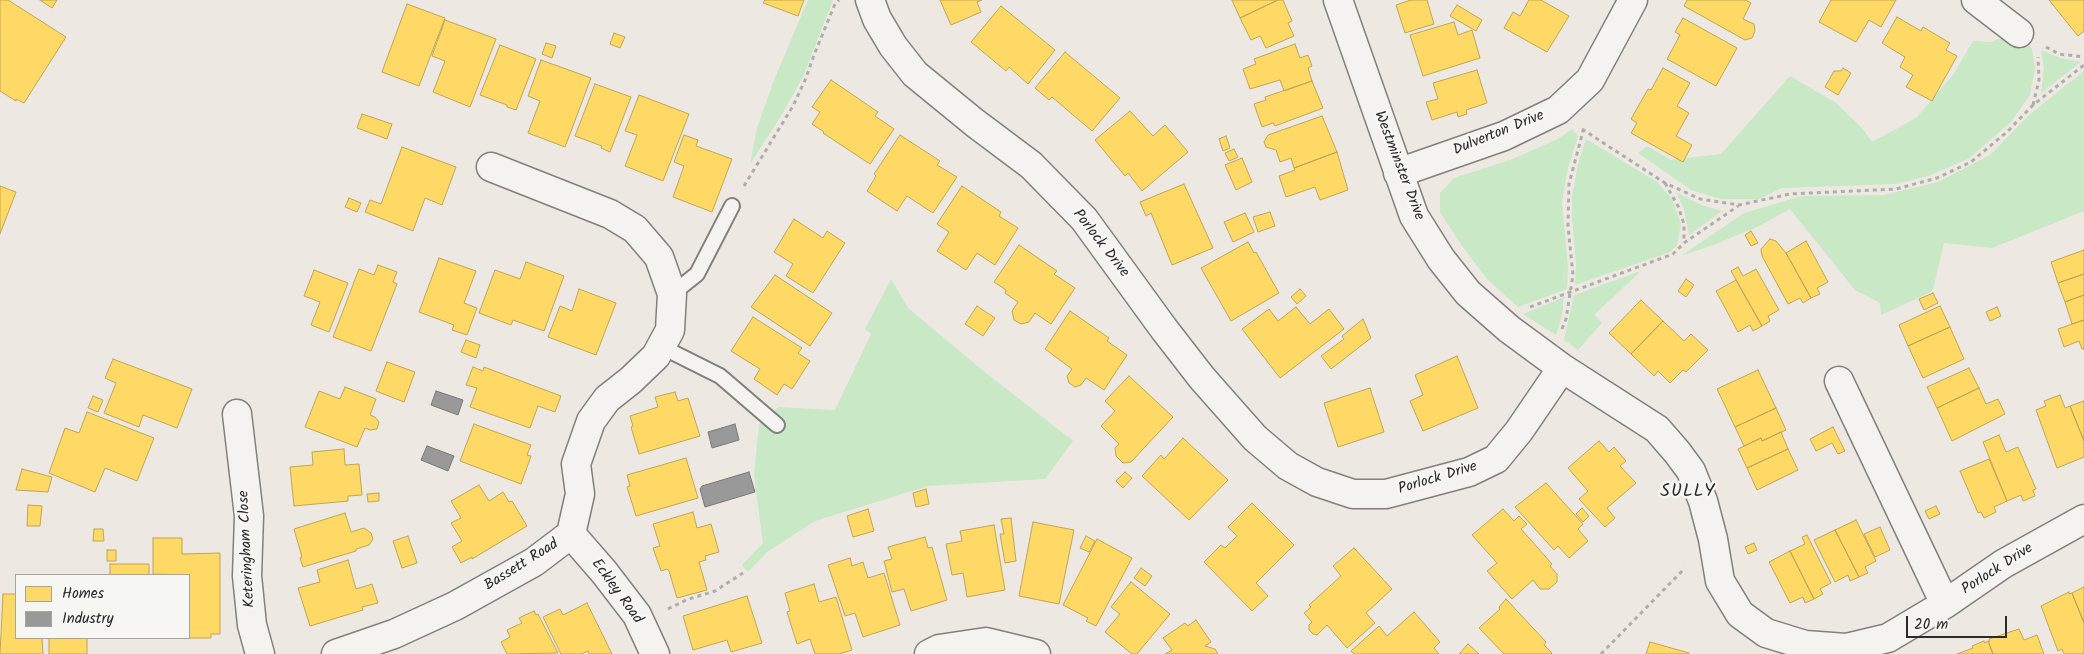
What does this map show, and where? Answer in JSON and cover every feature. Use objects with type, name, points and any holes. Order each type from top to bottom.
[{"type":"street","name":"Porlock Drive","points":[[870,0],[877,19],[893,46],[914,74],[1031,165],[1084,219],[1202,378],[1255,438],[1288,466],[1317,482],[1354,494],[1386,494],[1469,472],[1496,459],[1519,431],[1555,364],[1657,429],[1691,471],[1703,501],[1713,539],[1720,580],[1740,614],[1766,633],[1805,645],[1846,648],[1888,638],[1945,604],[2003,564],[2084,519]]},
{"type":"street","name":"Westminster Drive","points":[[1338,0],[1414,216],[1441,259],[1468,293],[1555,364]]},
{"type":"street","name":"Dulverton Drive","points":[[1398,173],[1504,136],[1558,110],[1590,80],[1633,0]]},
{"type":"street","points":[[1976,0],[2026,37]]},
{"type":"street","name":"Bassett Road","points":[[336,654],[394,634],[455,606],[534,562],[571,534],[580,494],[576,464],[591,421],[607,399],[631,380],[656,356],[670,330],[672,294],[659,257],[635,229],[610,214],[491,167]]},
{"type":"street","points":[[1838,381],[1945,604]]},
{"type":"street","name":"Keteringham Close","points":[[237,414],[249,516],[247,576],[252,624],[260,654]]},
{"type":"street","name":"Eckley Road","points":[[571,534],[604,572],[640,622],[655,654]]},
{"type":"street","points":[[929,654],[939,649],[986,642],[1036,654]]},
{"type":"lane","points":[[672,294],[696,274],[732,206]]},
{"type":"lane","points":[[662,347],[720,376],[777,425]]},
{"type":"path","points":[[732,206],[793,106],[835,4],[839,0]]},
{"type":"path","points":[[2026,37],[2059,54],[2084,57]]},
{"type":"path","points":[[2026,37],[2038,55],[2039,80],[2033,105]]},
{"type":"path","points":[[1558,110],[1665,183],[1700,200],[1739,205],[1790,194],[1896,189],[1937,178],[1970,162],[2008,130],[2033,105],[2084,65]]},
{"type":"path","points":[[1555,364],[1566,319],[1573,275],[1568,226],[1569,184],[1584,129]]},
{"type":"path","points":[[1665,183],[1684,224],[1684,243]]},
{"type":"path","points":[[1501,321],[1523,310],[1673,254],[1684,243],[1739,205]]},
{"type":"path","points":[[1600,654],[1713,539]]},
{"type":"path","points":[[640,622],[686,600],[715,591],[743,573]]},
{"type":"green space","points":[[808,0],[833,0],[803,77],[781,116],[750,164],[757,128],[774,80]]},
{"type":"green space","points":[[2010,35],[2024,37],[2032,49],[2035,68],[2030,95],[2011,122],[1968,159],[1928,176],[1896,184],[1782,188],[1759,199],[1721,199],[1691,190],[1638,153],[1647,146],[1671,160],[1721,154],[1790,76],[1836,103],[1862,128],[1872,142],[1916,118],[1953,75],[1973,41],[1991,42]]},
{"type":"green space","points":[[2041,50],[2060,58],[2081,62],[2041,93],[2044,69]]},
{"type":"green space","points":[[2084,71],[2084,211],[1992,248],[1944,243],[1931,292],[1881,315],[1880,303],[1855,290],[1790,209],[1757,227],[1681,256],[1744,213],[1802,196],[1884,195],[1938,182],[1990,155],[2030,114]]},
{"type":"green space","points":[[1572,129],[1578,136],[1568,168],[1562,202],[1568,267],[1567,289],[1518,307],[1487,279],[1462,246],[1440,212],[1440,193],[1454,178],[1510,160],[1558,139]]},
{"type":"green space","points":[[1586,139],[1657,182],[1672,199],[1681,224],[1677,245],[1670,252],[1575,285],[1576,266],[1572,196],[1578,164]]},
{"type":"green space","points":[[1676,192],[1701,205],[1722,211],[1689,235],[1684,209]]},
{"type":"green space","points":[[1641,271],[1594,315],[1602,323],[1578,350],[1564,340],[1574,295]]},
{"type":"green space","points":[[891,279],[908,308],[981,369],[1073,441],[1045,479],[928,486],[815,521],[767,552],[748,572],[742,565],[763,543],[754,475],[759,425],[778,407],[835,410],[871,334],[865,329]]},
{"type":"green space","points":[[1564,297],[1562,316],[1556,335],[1523,314]]},
{"type":"building: Homes","points":[[0,0],[8,0],[66,37],[24,103],[16,99],[16,101],[0,91]]},
{"type":"building: Homes","points":[[40,0],[57,0],[52,8]]},
{"type":"building: Homes","points":[[765,0],[804,0],[798,16],[763,3]]},
{"type":"building: Homes","points":[[940,0],[982,0],[977,2],[981,12],[951,25]]},
{"type":"building: Homes","points":[[1232,0],[1278,0],[1240,18]]},
{"type":"building: Homes","points":[[1278,0],[1283,0],[1292,21],[1288,23],[1294,36],[1266,48],[1260,36],[1251,40],[1240,18]]},
{"type":"building: Homes","points":[[1411,0],[1427,0],[1434,24],[1405,33],[1396,5]]},
{"type":"building: Homes","points":[[1529,0],[1541,0],[1569,16],[1547,52],[1504,28],[1513,12],[1520,16]]},
{"type":"building: Homes","points":[[1687,0],[1746,0],[1751,3],[1743,19],[1754,24],[1755,31],[1752,38],[1745,40],[1684,6]]},
{"type":"building: Homes","points":[[1831,0],[1896,0],[1881,27],[1869,20],[1856,42],[1819,22]]},
{"type":"building: Homes","points":[[2049,0],[2084,0],[2084,31],[2078,36]]},
{"type":"building: Homes","points":[[407,4],[445,18],[419,86],[382,72]]},
{"type":"building: Homes","points":[[1457,5],[1482,20],[1476,31],[1450,16]]},
{"type":"building: Homes","points":[[1001,6],[1055,50],[1028,84],[1009,67],[1006,71],[971,42]]},
{"type":"building: Homes","points":[[1897,17],[1921,31],[1923,27],[1950,43],[1946,50],[1957,56],[1932,101],[1906,87],[1913,75],[1900,67],[1905,57],[1882,43]]},
{"type":"building: Homes","points":[[1683,18],[1737,48],[1716,86],[1667,59],[1680,35],[1675,32]]},
{"type":"building: Homes","points":[[445,20],[496,39],[470,107],[433,92],[445,61],[432,56]]},
{"type":"building: Homes","points":[[1454,22],[1458,35],[1472,30],[1480,58],[1423,76],[1410,35]]},
{"type":"building: Homes","points":[[614,33],[625,37],[620,48],[610,44]]},
{"type":"building: Homes","points":[[546,43],[556,46],[552,58],[542,54]]},
{"type":"building: Homes","points":[[1295,44],[1300,58],[1308,55],[1312,66],[1308,68],[1312,81],[1284,91],[1280,80],[1250,89],[1243,69],[1256,64],[1254,59]]},
{"type":"building: Homes","points":[[500,45],[536,59],[516,110],[480,95]]},
{"type":"building: Homes","points":[[1065,52],[1120,98],[1092,131],[1052,97],[1049,100],[1035,88]]},
{"type":"building: Homes","points":[[541,60],[591,78],[565,147],[528,133],[540,101],[528,96]]},
{"type":"building: Homes","points":[[1663,68],[1690,83],[1677,106],[1689,113],[1676,136],[1692,145],[1683,162],[1631,133],[1637,123],[1631,119],[1648,89],[1651,90]]},
{"type":"building: Homes","points":[[1843,68],[1851,73],[1838,95],[1825,87],[1834,71],[1841,71]]},
{"type":"building: Homes","points":[[1477,70],[1487,103],[1466,110],[1467,114],[1458,117],[1457,112],[1432,120],[1426,102],[1438,99],[1433,83]]},
{"type":"building: Homes","points":[[831,80],[878,112],[875,116],[894,129],[870,164],[812,124],[820,112],[812,107]]},
{"type":"building: Homes","points":[[1312,81],[1323,108],[1275,126],[1273,123],[1262,127],[1254,104],[1266,100],[1265,97]]},
{"type":"building: Homes","points":[[595,84],[631,97],[610,152],[601,148],[602,146],[575,136]]},
{"type":"building: Homes","points":[[639,95],[689,114],[663,181],[625,166],[637,135],[625,131]]},
{"type":"building: Homes","points":[[1130,111],[1153,136],[1165,125],[1188,152],[1142,191],[1128,173],[1125,176],[1095,140]]},
{"type":"building: Homes","points":[[362,114],[392,124],[387,139],[357,128]]},
{"type":"building: Homes","points":[[1322,116],[1337,152],[1294,168],[1291,158],[1280,162],[1276,150],[1266,147],[1264,142],[1268,135]]},
{"type":"building: Homes","points":[[684,135],[698,140],[696,146],[732,159],[712,212],[673,197],[684,166],[674,162]]},
{"type":"building: Homes","points":[[900,135],[940,161],[937,165],[957,177],[933,213],[907,196],[897,211],[867,191],[876,176],[874,174]]},
{"type":"building: Homes","points":[[1226,136],[1230,148],[1223,151],[1219,139]]},
{"type":"building: Homes","points":[[402,147],[456,167],[442,205],[425,198],[413,231],[365,212],[370,200],[381,204]]},
{"type":"building: Homes","points":[[1234,149],[1238,157],[1229,161],[1225,153]]},
{"type":"building: Homes","points":[[1337,152],[1348,190],[1320,200],[1315,187],[1286,197],[1279,176],[1295,170],[1294,168]]},
{"type":"building: Homes","points":[[1242,158],[1252,182],[1236,190],[1225,165]]},
{"type":"building: Homes","points":[[1184,184],[1213,248],[1172,265],[1151,213],[1146,216],[1140,202]]},
{"type":"building: Homes","points":[[0,186],[16,192],[0,234]]},
{"type":"building: Homes","points":[[962,186],[1001,212],[999,216],[1018,228],[995,265],[977,253],[966,270],[937,251],[949,232],[937,224]]},
{"type":"building: Homes","points":[[349,198],[361,203],[357,212],[345,207]]},
{"type":"building: Homes","points":[[1270,212],[1275,226],[1258,232],[1253,217]]},
{"type":"building: Homes","points":[[1245,213],[1254,232],[1233,242],[1224,222]]},
{"type":"building: Homes","points":[[794,219],[823,238],[827,231],[845,243],[813,293],[786,276],[793,264],[774,252]]},
{"type":"building: Homes","points":[[1751,231],[1758,243],[1751,246],[1745,235]]},
{"type":"building: Homes","points":[[1770,239],[1776,241],[1786,253],[1811,298],[1803,303],[1800,298],[1788,304],[1762,256],[1761,249]]},
{"type":"building: Homes","points":[[1806,241],[1828,282],[1817,288],[1820,294],[1811,298],[1786,253]]},
{"type":"building: Homes","points":[[1248,242],[1254,253],[1256,252],[1279,293],[1231,321],[1201,268]]},
{"type":"building: Homes","points":[[1019,245],[1057,271],[1054,274],[1075,288],[1051,324],[1035,313],[1029,322],[1021,324],[1014,320],[1012,311],[1018,302],[1005,293],[1006,290],[994,282]]},
{"type":"building: Homes","points":[[2084,250],[2084,274],[2058,283],[2051,262]]},
{"type":"building: Homes","points":[[439,258],[476,271],[464,303],[477,308],[467,335],[452,330],[454,325],[419,312]]},
{"type":"building: Homes","points":[[526,262],[564,276],[544,331],[513,320],[511,325],[479,313],[495,270],[520,279]]},
{"type":"building: Homes","points":[[378,265],[397,272],[393,282],[397,284],[371,351],[333,337],[359,269],[374,275]]},
{"type":"building: Homes","points":[[1738,267],[1743,276],[1756,269],[1779,310],[1768,316],[1770,321],[1762,326],[1731,271]]},
{"type":"building: Homes","points":[[314,270],[348,283],[329,332],[311,325],[320,302],[304,296]]},
{"type":"building: Homes","points":[[2084,274],[2084,295],[2065,302],[2058,283]]},
{"type":"building: Homes","points":[[775,275],[832,313],[810,346],[751,307]]},
{"type":"building: Homes","points":[[1686,279],[1694,285],[1686,297],[1678,291]]},
{"type":"building: Homes","points":[[1736,280],[1762,326],[1753,331],[1750,325],[1738,332],[1716,291]]},
{"type":"building: Homes","points":[[579,289],[616,303],[596,355],[548,337],[560,306],[572,311]]},
{"type":"building: Homes","points":[[1300,289],[1306,296],[1297,304],[1291,297]]},
{"type":"building: Homes","points":[[1933,293],[1938,303],[1924,310],[1919,299]]},
{"type":"building: Homes","points":[[2084,295],[2084,320],[2072,324],[2065,302]]},
{"type":"building: Homes","points":[[1641,300],[1663,321],[1631,354],[1609,333]]},
{"type":"building: Homes","points":[[977,306],[995,318],[983,336],[965,324]]},
{"type":"building: Homes","points":[[1940,306],[1950,327],[1908,346],[1899,325]]},
{"type":"building: Homes","points":[[1296,307],[1310,324],[1329,309],[1344,329],[1280,378],[1242,329],[1269,309],[1278,321]]},
{"type":"building: Homes","points":[[1997,307],[2001,316],[1990,321],[1986,312]]},
{"type":"building: Homes","points":[[1070,311],[1109,338],[1107,341],[1127,355],[1104,390],[1086,378],[1081,385],[1075,387],[1069,383],[1067,376],[1072,369],[1045,349]]},
{"type":"building: Homes","points":[[753,317],[802,348],[798,353],[810,361],[792,389],[784,384],[777,395],[754,379],[760,369],[731,351]]},
{"type":"building: Homes","points":[[1363,319],[1371,338],[1331,369],[1321,356],[1344,339],[1342,336]]},
{"type":"building: Homes","points":[[2084,320],[2084,349],[2082,349],[2079,341],[2064,347],[2058,329]]},
{"type":"building: Homes","points":[[1663,321],[1684,341],[1691,334],[1708,350],[1686,372],[1683,370],[1670,383],[1658,371],[1654,376],[1631,354]]},
{"type":"building: Homes","points":[[1950,327],[1964,359],[1923,378],[1908,346]]},
{"type":"building: Homes","points":[[466,340],[480,345],[476,358],[461,352]]},
{"type":"building: Homes","points":[[1457,356],[1478,408],[1423,431],[1410,401],[1423,395],[1415,375]]},
{"type":"building: Homes","points":[[113,359],[192,389],[177,428],[143,415],[139,427],[104,413],[116,383],[105,378]]},
{"type":"building: Homes","points":[[387,362],[415,372],[404,402],[376,391]]},
{"type":"building: Homes","points":[[473,367],[483,371],[484,367],[561,396],[555,412],[538,406],[530,428],[470,407],[477,388],[466,385]]},
{"type":"building: Homes","points":[[1969,368],[1979,388],[1937,408],[1927,387]]},
{"type":"building: Homes","points":[[1758,370],[1776,408],[1735,427],[1717,389]]},
{"type":"building: Homes","points":[[1129,376],[1173,417],[1131,462],[1123,463],[1116,456],[1115,448],[1119,444],[1101,426],[1115,411],[1105,401]]},
{"type":"building: Homes","points":[[345,387],[376,399],[370,415],[379,422],[377,429],[370,430],[365,428],[357,447],[305,427],[319,391],[340,399]]},
{"type":"building: Homes","points":[[1370,388],[1384,432],[1338,447],[1324,403]]},
{"type":"building: Homes","points":[[1979,388],[1986,404],[1998,399],[2005,414],[1952,441],[1937,408]]},
{"type":"building: Homes","points":[[675,392],[678,401],[688,398],[700,436],[639,454],[631,427],[633,426],[630,416],[658,407],[655,397]]},
{"type":"building: Homes","points":[[2060,395],[2065,408],[2070,406],[2084,441],[2084,457],[2057,468],[2036,410],[2046,406],[2044,401]]},
{"type":"building: Homes","points":[[93,396],[103,400],[98,412],[88,408]]},
{"type":"building: Homes","points":[[2084,401],[2084,441],[2070,406]]},
{"type":"building: Homes","points":[[1776,408],[1786,430],[1762,441],[1761,438],[1744,446],[1735,427]]},
{"type":"building: Homes","points":[[87,412],[154,438],[137,481],[105,468],[95,492],[49,473],[65,428],[79,433]]},
{"type":"building: Homes","points":[[474,424],[531,445],[527,455],[531,456],[521,484],[460,461]]},
{"type":"building: Homes","points":[[1833,427],[1845,451],[1838,454],[1832,443],[1816,451],[1810,439]]},
{"type":"building: Homes","points":[[1781,432],[1788,449],[1747,468],[1738,449],[1761,438],[1762,441]]},
{"type":"building: Homes","points":[[1999,435],[2006,452],[2018,447],[2036,489],[2033,490],[2035,496],[2023,501],[2021,495],[2007,501],[1983,442]]},
{"type":"building: Homes","points":[[1183,438],[1228,480],[1189,520],[1142,476],[1161,455],[1164,459]]},
{"type":"building: Homes","points":[[1599,441],[1609,452],[1614,447],[1626,461],[1620,466],[1636,483],[1607,508],[1615,518],[1605,527],[1579,499],[1588,491],[1568,468]]},
{"type":"building: Homes","points":[[344,449],[345,465],[359,464],[362,495],[348,496],[348,501],[294,506],[290,467],[313,465],[312,452]]},
{"type":"building: Homes","points":[[1788,449],[1798,470],[1757,490],[1747,468]]},
{"type":"building: Homes","points":[[686,458],[698,498],[636,516],[627,487],[630,486],[627,475]]},
{"type":"building: Homes","points":[[1989,459],[2007,501],[1994,507],[1996,512],[1984,518],[1981,512],[1978,513],[1960,471]]},
{"type":"building: Homes","points":[[22,469],[52,477],[48,492],[16,490]]},
{"type":"building: Homes","points":[[1125,472],[1132,478],[1123,488],[1116,481]]},
{"type":"building: Homes","points":[[1546,483],[1583,524],[1578,529],[1588,541],[1569,558],[1558,546],[1554,550],[1515,507]]},
{"type":"building: Homes","points":[[479,485],[489,501],[503,492],[509,502],[512,501],[527,526],[472,559],[472,557],[461,563],[452,547],[462,541],[451,523],[461,518],[451,501]]},
{"type":"building: Homes","points":[[926,489],[929,504],[916,507],[913,493]]},
{"type":"building: Homes","points":[[379,493],[379,501],[368,502],[367,494]]},
{"type":"building: Homes","points":[[1252,503],[1294,545],[1256,583],[1268,596],[1252,611],[1204,562],[1221,545],[1225,548],[1237,536],[1228,527]]},
{"type":"building: Homes","points":[[28,505],[42,506],[40,526],[27,526]]},
{"type":"building: Homes","points":[[1936,506],[1940,514],[1929,519],[1925,511]]},
{"type":"building: Homes","points":[[1582,508],[1589,516],[1583,522],[1576,514]]},
{"type":"building: Homes","points":[[868,509],[874,531],[853,537],[847,516]]},
{"type":"building: Homes","points":[[1503,509],[1514,521],[1519,516],[1527,524],[1521,529],[1552,564],[1550,566],[1557,574],[1557,582],[1549,589],[1540,589],[1533,580],[1512,599],[1487,571],[1497,563],[1472,535]]},
{"type":"building: Homes","points":[[693,512],[697,528],[711,524],[719,552],[705,556],[706,560],[699,562],[707,590],[677,598],[669,571],[667,569],[661,571],[653,548],[660,546],[653,524]]},
{"type":"building: Homes","points":[[345,513],[351,532],[364,528],[371,533],[373,539],[369,545],[356,549],[356,551],[303,567],[294,529]]},
{"type":"building: Homes","points":[[1011,518],[1016,561],[1005,563],[1000,534],[1004,534],[1001,519]]},
{"type":"building: Homes","points":[[1856,520],[1876,561],[1865,567],[1868,573],[1859,577],[1835,530]]},
{"type":"building: Homes","points":[[1033,522],[1074,530],[1059,604],[1019,596]]},
{"type":"building: Homes","points":[[994,525],[1005,590],[967,597],[963,573],[952,575],[946,544],[962,541],[960,531]]},
{"type":"building: Homes","points":[[1880,527],[1890,550],[1875,557],[1864,534]]},
{"type":"building: Homes","points":[[94,529],[103,529],[104,541],[93,541]]},
{"type":"building: Homes","points":[[1835,530],[1859,577],[1850,581],[1848,575],[1835,582],[1814,540]]},
{"type":"building: Homes","points":[[1807,535],[1831,583],[1820,589],[1823,594],[1814,599],[1790,551],[1805,544],[1802,537]]},
{"type":"building: Homes","points":[[408,536],[417,563],[402,568],[393,541]]},
{"type":"building: Homes","points":[[1086,536],[1095,541],[1089,552],[1080,548]]},
{"type":"building: Homes","points":[[925,537],[928,548],[932,547],[947,600],[911,611],[904,589],[892,592],[884,561],[892,559],[888,547]]},
{"type":"building: Homes","points":[[153,538],[182,538],[182,554],[220,553],[220,634],[211,634],[211,638],[190,638],[190,574],[153,574]]},
{"type":"building: Homes","points":[[1097,539],[1132,558],[1096,626],[1086,621],[1088,618],[1063,605]]},
{"type":"building: Homes","points":[[1754,543],[1757,550],[1748,554],[1745,547]]},
{"type":"building: Homes","points":[[1354,548],[1392,589],[1366,613],[1375,623],[1347,648],[1327,625],[1317,635],[1313,634],[1309,630],[1309,625],[1312,622],[1304,613],[1311,607],[1309,605],[1341,576],[1333,566]]},
{"type":"building: Homes","points":[[107,550],[116,550],[116,561],[107,561]]},
{"type":"building: Homes","points":[[1790,551],[1814,599],[1805,603],[1803,597],[1790,603],[1769,562]]},
{"type":"building: Homes","points":[[850,558],[852,566],[863,562],[868,578],[884,573],[900,625],[863,637],[855,613],[845,616],[828,565]]},
{"type":"building: Homes","points":[[348,560],[356,589],[372,584],[378,603],[362,607],[363,610],[310,626],[298,588],[320,582],[317,570]]},
{"type":"building: Homes","points":[[110,564],[149,564],[149,574],[110,574]]},
{"type":"building: Homes","points":[[1141,568],[1152,576],[1145,586],[1134,578]]},
{"type":"building: Homes","points":[[1131,582],[1170,614],[1137,654],[1132,654],[1105,632],[1120,614],[1111,607]]},
{"type":"building: Homes","points":[[814,584],[819,602],[836,597],[852,650],[839,654],[815,654],[810,639],[797,644],[787,612],[790,611],[785,593]]},
{"type":"building: Homes","points":[[2084,587],[2084,623],[2072,593]]},
{"type":"building: Homes","points":[[2069,592],[2069,594],[2072,593],[2084,623],[2084,653],[2081,654],[2064,654],[2062,649],[2058,651],[2041,606]]},
{"type":"building: Homes","points":[[3,594],[15,594],[15,639],[42,639],[43,654],[0,654]]},
{"type":"building: Homes","points":[[747,596],[762,643],[731,652],[727,640],[693,650],[683,616]]},
{"type":"building: Homes","points":[[1506,599],[1546,642],[1544,645],[1551,654],[1504,654],[1479,628],[1500,609],[1499,607]]},
{"type":"building: Homes","points":[[587,603],[612,654],[589,654],[588,651],[582,654],[561,654],[543,617],[560,609],[563,615]]},
{"type":"building: Homes","points":[[534,611],[536,615],[538,614],[558,653],[507,654],[501,642],[510,637],[507,630],[522,623],[519,618]]},
{"type":"building: Homes","points":[[1414,612],[1440,642],[1434,648],[1439,654],[1354,654],[1351,651],[1379,626],[1387,636]]},
{"type":"building: Homes","points":[[1196,620],[1211,642],[1205,646],[1215,649],[1218,654],[1165,654],[1172,650],[1163,638],[1185,623],[1188,626]]},
{"type":"building: Homes","points":[[2019,629],[2024,640],[2037,635],[2044,654],[1993,654],[1989,639]]},
{"type":"building: Homes","points":[[49,639],[87,639],[87,654],[49,654]]},
{"type":"building: Homes","points":[[1984,641],[1985,643],[1988,641],[1993,654],[1957,654],[1973,648],[1972,646]]},
{"type":"building: Homes","points":[[1650,642],[1689,653],[1689,654],[1646,654]]},
{"type":"building: Homes","points":[[1468,644],[1479,654],[1459,654]]},
{"type":"building: Industry","points":[[436,391],[463,400],[458,415],[431,405]]},
{"type":"building: Industry","points":[[735,424],[739,440],[712,448],[708,432]]},
{"type":"building: Industry","points":[[427,446],[454,456],[448,471],[421,460]]},
{"type":"building: Industry","points":[[749,472],[755,492],[705,507],[700,489],[702,486]]},
{"type":"district","name":"SULLY","points":[[1688,493]]}]
